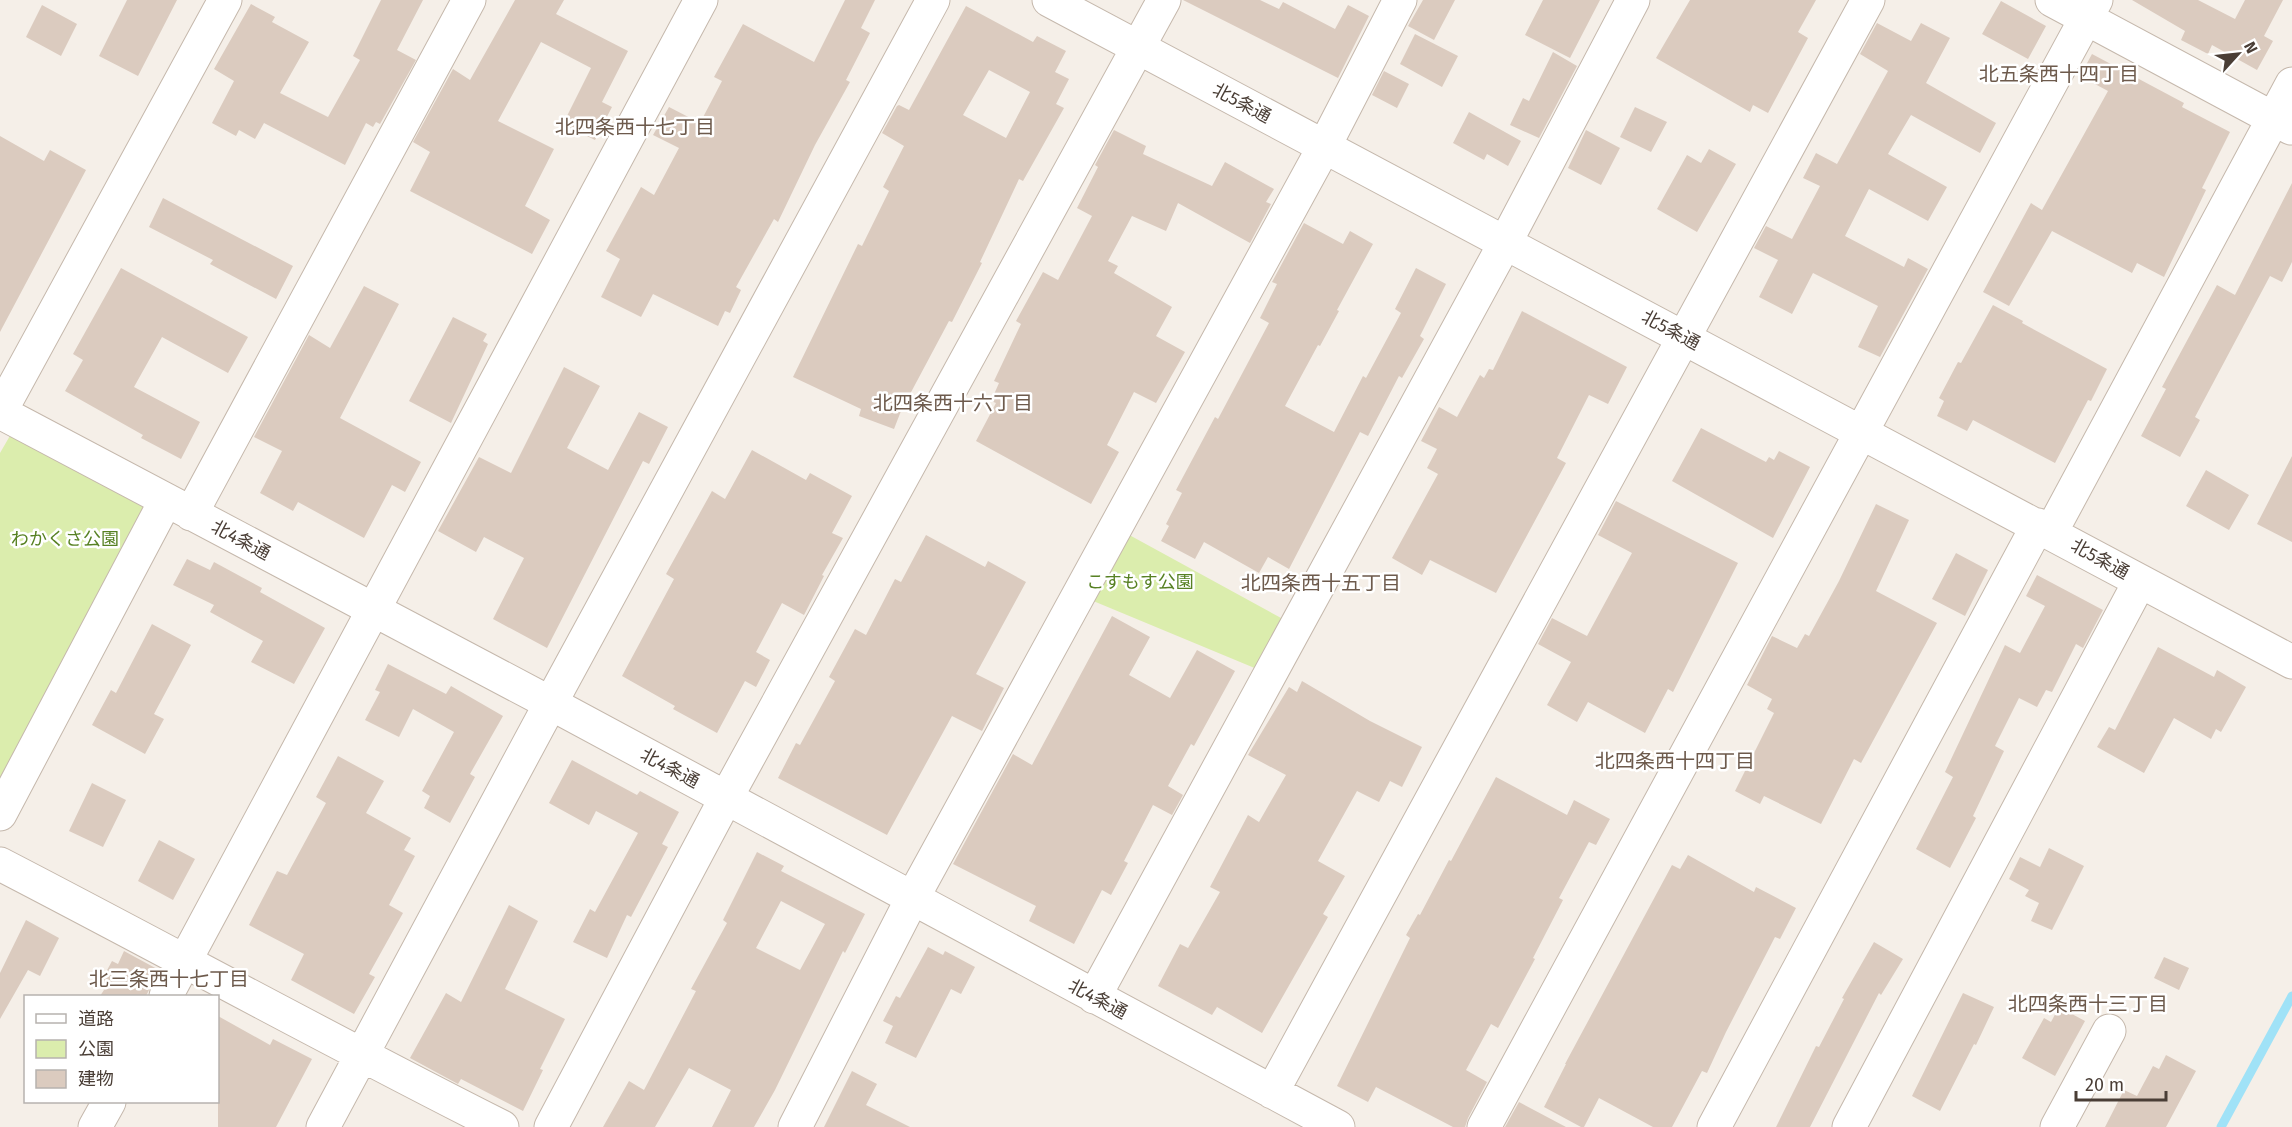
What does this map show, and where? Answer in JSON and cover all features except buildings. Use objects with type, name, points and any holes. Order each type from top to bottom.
[{"type":"street","points":[[0,412],[225,0]]},
{"type":"street","points":[[0,814],[469,0]]},
{"type":"street","points":[[167,995],[701,0]]},
{"type":"street","points":[[324,1127],[550,703],[933,0]]},
{"type":"street","name":"北5条通","points":[[1049,0],[1684,336],[2292,662]]},
{"type":"street","points":[[551,1127],[726,798],[1164,0]]},
{"type":"street","points":[[795,1127],[912,899],[1324,147],[1400,0]]},
{"type":"street","points":[[1094,997],[1505,243],[1634,0]]},
{"type":"street","points":[[1272,1092],[1868,0]]},
{"type":"street","points":[[2052,0],[2091,9],[2283,123]]},
{"type":"street","points":[[1484,1127],[2091,9]]},
{"type":"street","points":[[1714,1127],[2044,529],[2283,123],[2292,84]]},
{"type":"street","name":"北4条通","points":[[0,412],[372,611],[550,703],[1338,1127]]},
{"type":"street","points":[[1849,1127],[2140,581]]},
{"type":"street","points":[[0,864],[185,960],[362,1056],[502,1127]]},
{"type":"street","points":[[2057,1127],[2109,1031]]},
{"type":"street","points":[[95,1127],[108,1103]]},
{"type":"green space","name":"わかくさ公園","points":[[11,434],[153,511],[0,795],[0,453]]},
{"type":"green space","name":"こすもす公園","points":[[1122,531],[1294,625],[1269,674],[1086,598]]},
{"type":"waterway","points":[[2221,1127],[2292,996]]},
{"type":"district","name":"北五条西十四丁目","points":[[2059,74]]},
{"type":"district","name":"北四条西十七丁目","points":[[635,127]]},
{"type":"district","name":"北四条西十六丁目","points":[[953,403]]},
{"type":"district","name":"北四条西十五丁目","points":[[1321,583]]},
{"type":"district","name":"北四条西十四丁目","points":[[1675,761]]},
{"type":"district","name":"北三条西十七丁目","points":[[169,979]]},
{"type":"district","name":"北四条西十三丁目","points":[[2088,1004]]}]
